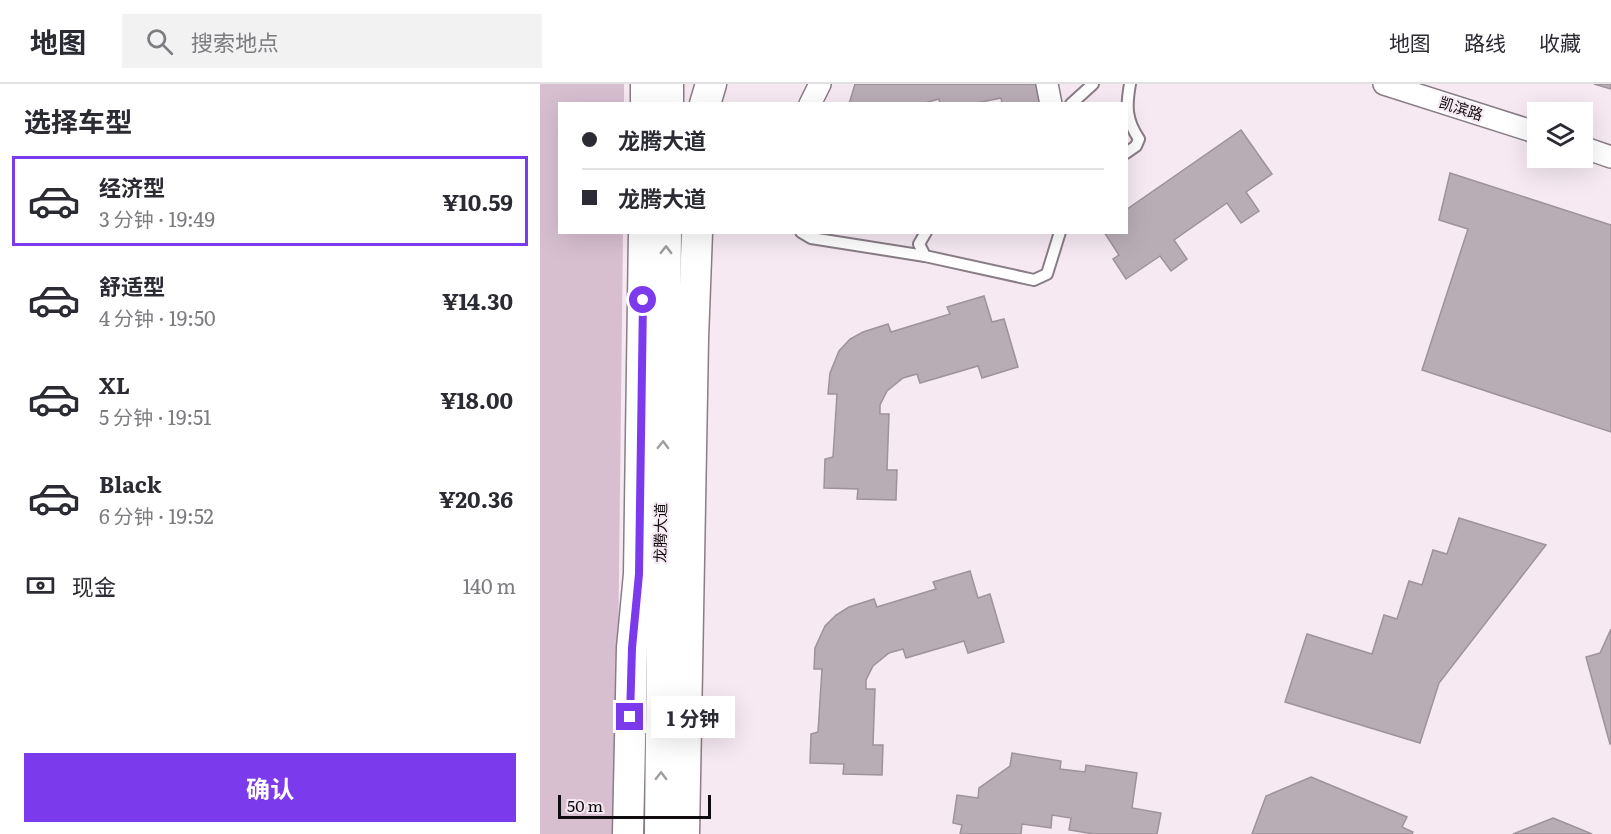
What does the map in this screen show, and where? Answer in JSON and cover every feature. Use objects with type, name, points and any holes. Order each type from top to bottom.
[{"type":"main road","points":[[646,84],[646,102]]},
{"type":"main road","points":[[668,84],[668,102]]},
{"type":"main road","points":[[706,102],[711,84]]},
{"type":"main road","name":"龙腾大道","points":[[644,234],[651,503],[664,649],[660,834]]},
{"type":"main road","name":"龙腾大道","points":[[628,834],[632,648],[639,574],[651,503],[666,234]]},
{"type":"main road","points":[[684,834],[693,339],[698,234]]},
{"type":"street","points":[[811,102],[820,84]]},
{"type":"street","points":[[1047,84],[1052,102]]},
{"type":"street","name":"凯滨路","points":[[1384,84],[1527,130]]},
{"type":"street","points":[[1593,151],[1611,157]]},
{"type":"lane","points":[[1073,102],[1093,84]]},
{"type":"lane","points":[[1127,102],[1130,84]]},
{"type":"lane","points":[[1128,123],[1139,139],[1136,147],[1128,152]]},
{"type":"lane","points":[[804,234],[811,238],[925,256],[1034,280],[1047,274],[1059,234]]},
{"type":"lane","points":[[925,234],[919,244],[925,256]]},
{"type":"shaded area","points":[[540,84],[624,84],[624,102],[558,102],[558,234],[623,234],[616,834],[540,834]]},
{"type":"building","points":[[855,84],[1036,84],[1040,102],[1002,102],[1001,98],[982,102],[940,102],[939,99],[928,102],[850,102]]},
{"type":"building","points":[[1594,84],[1611,84],[1611,89]]},
{"type":"building","points":[[1241,130],[1272,174],[1246,192],[1259,211],[1241,223],[1227,203],[1174,240],[1187,259],[1171,271],[1160,256],[1126,279],[1113,259],[1119,255],[1105,234],[1128,234],[1128,209]]},
{"type":"building","points":[[1450,173],[1611,225],[1611,432],[1422,370],[1468,229],[1439,220]]},
{"type":"building","points":[[984,296],[992,322],[1004,319],[1018,367],[982,378],[978,366],[920,383],[917,374],[903,378],[887,391],[880,405],[880,414],[889,414],[887,470],[897,470],[896,500],[857,499],[858,489],[824,488],[825,459],[833,457],[837,394],[828,394],[830,373],[839,351],[850,339],[863,332],[888,324],[891,332],[950,314],[947,307]]},
{"type":"building","points":[[1459,518],[1546,545],[1439,683],[1420,743],[1285,702],[1307,634],[1372,654],[1384,615],[1397,619],[1409,581],[1422,585],[1433,550],[1447,554]]},
{"type":"building","points":[[970,571],[978,598],[990,594],[1004,642],[968,653],[964,641],[906,658],[903,649],[889,653],[873,666],[866,680],[866,689],[875,689],[873,745],[883,745],[882,775],[843,774],[844,764],[810,763],[811,734],[818,732],[822,669],[814,669],[815,648],[825,626],[849,607],[874,599],[877,607],[936,589],[933,582]]},
{"type":"building","points":[[1611,629],[1610,744],[1586,657],[1600,653]]},
{"type":"building","points":[[1012,753],[1061,761],[1060,769],[1085,772],[1086,765],[1137,773],[1132,808],[1161,813],[1157,834],[1094,834],[1069,830],[1071,818],[1052,815],[1051,828],[1022,824],[1021,834],[960,834],[962,825],[953,823],[957,795],[978,798],[979,788],[1010,766]]},
{"type":"building","points":[[1311,777],[1407,817],[1402,827],[1413,832],[1412,834],[1252,834],[1266,796]]},
{"type":"building","points":[[1553,818],[1592,834],[1513,834]]},
{"type":"route","points":[[630,717],[632,648],[639,574],[643,300]]}]
